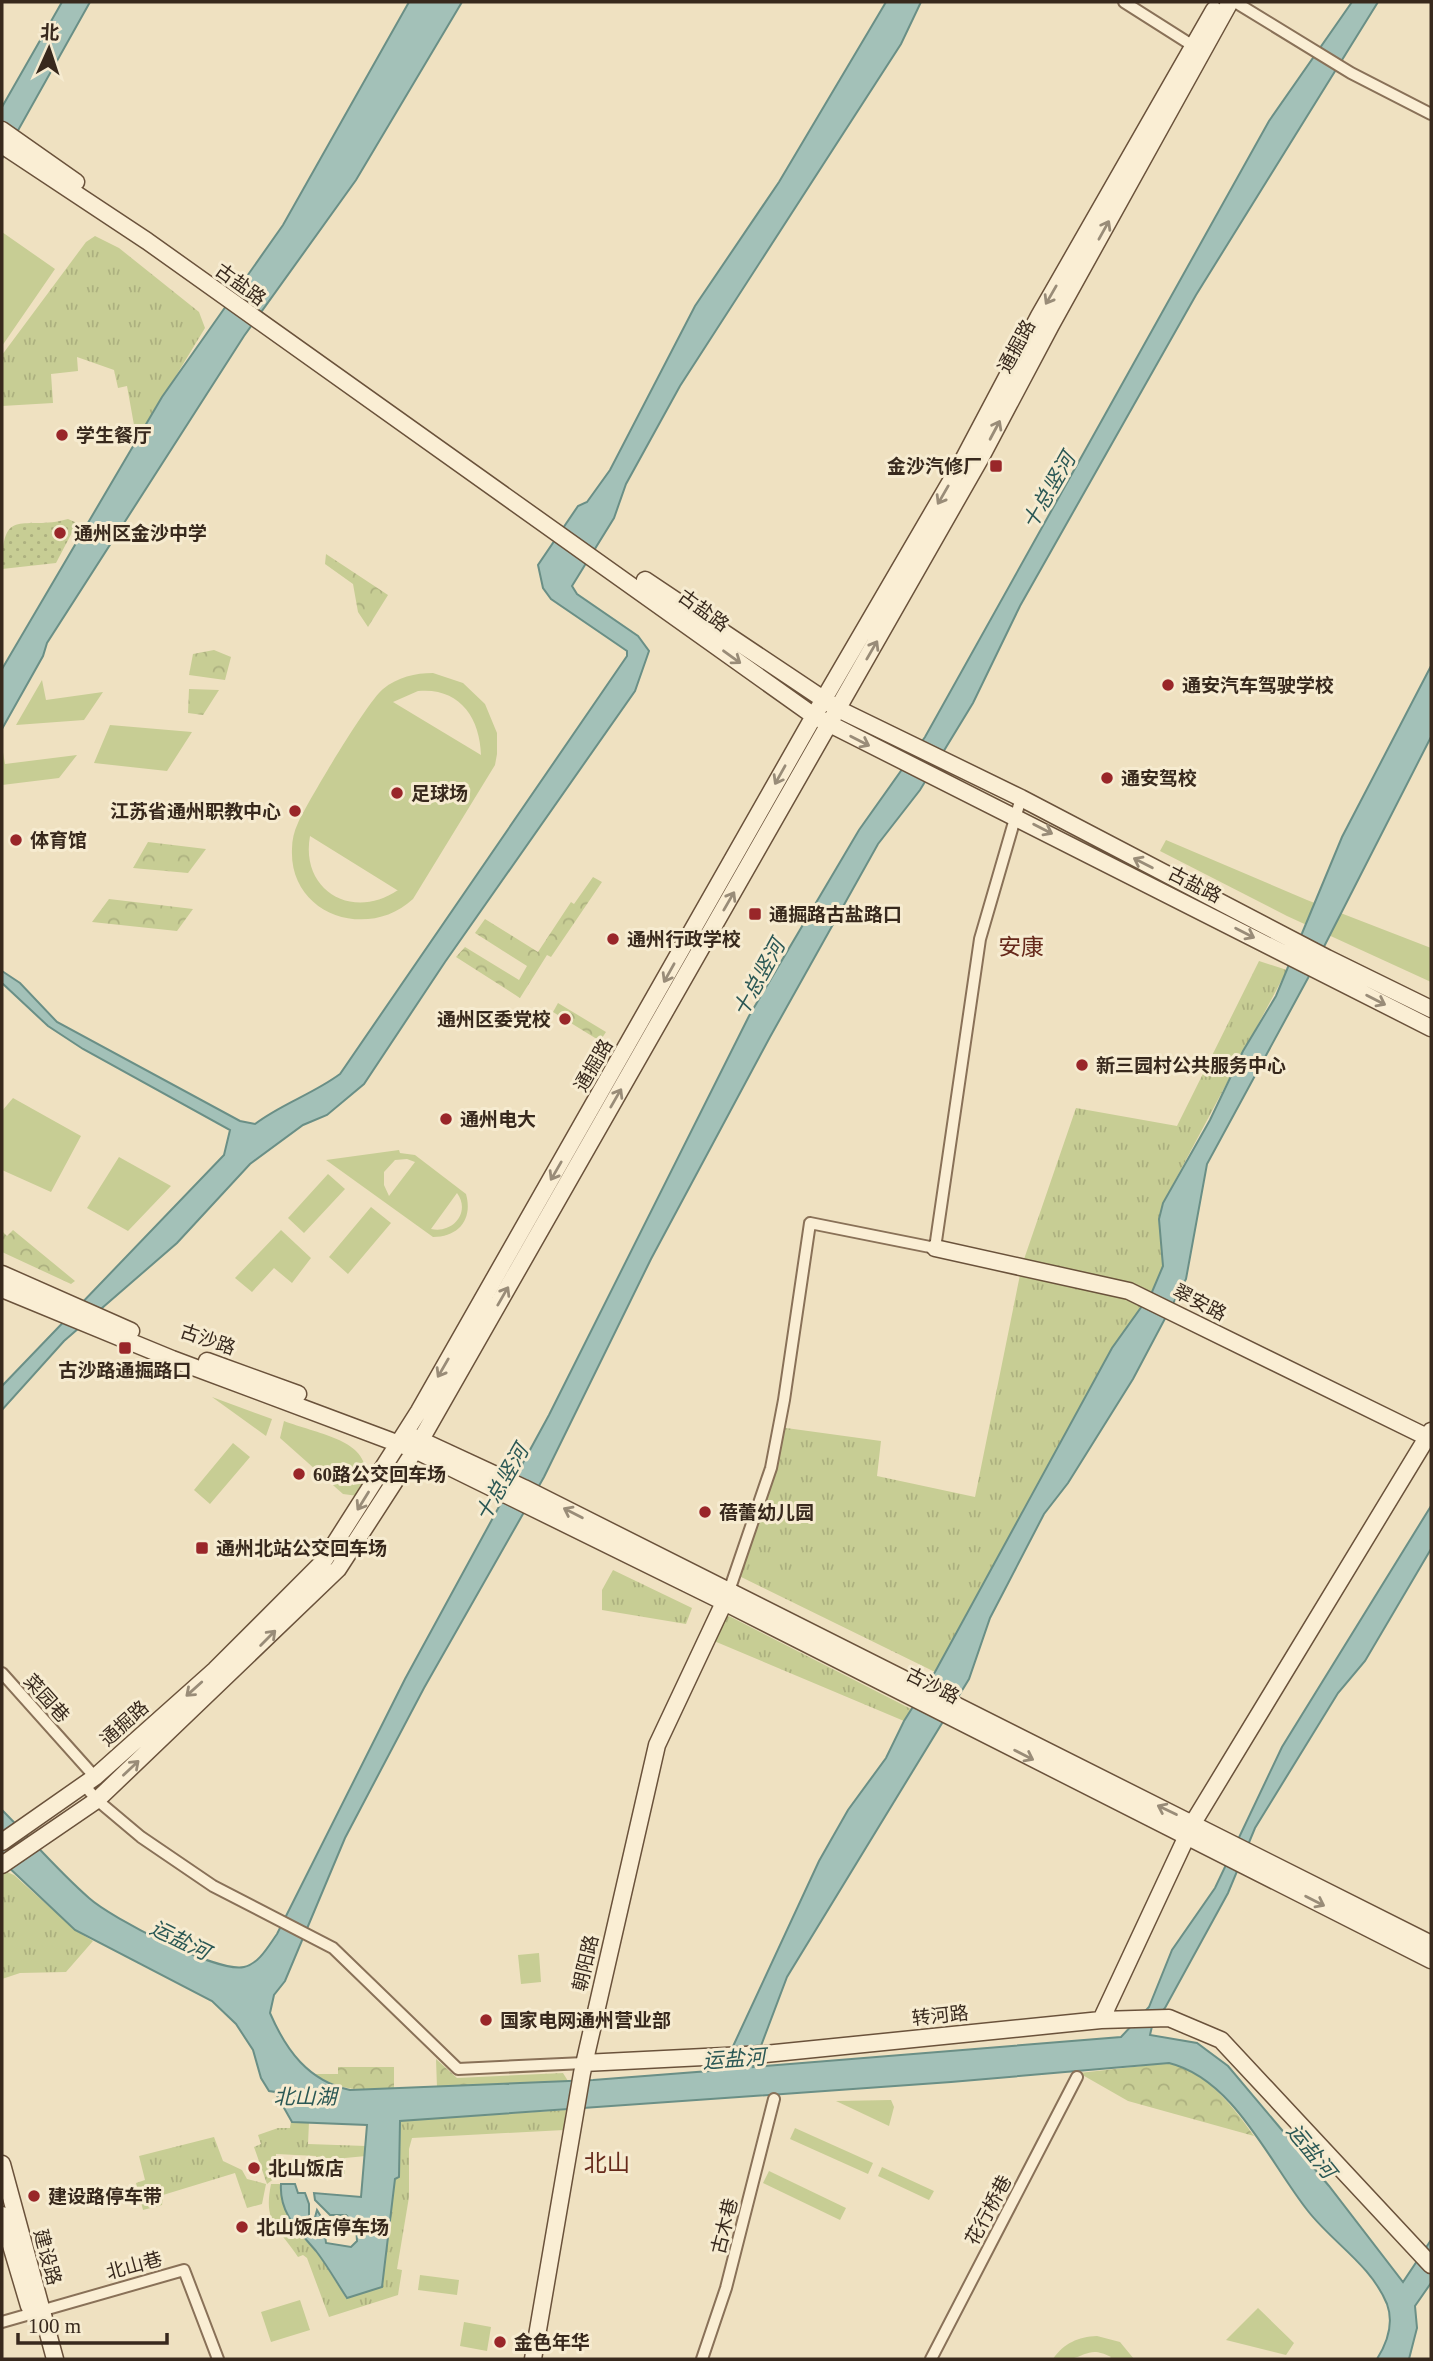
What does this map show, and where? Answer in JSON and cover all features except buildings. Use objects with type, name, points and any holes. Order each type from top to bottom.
[{"type":"main road","name":"通掘路","points":[[2,1865],[97,1800],[338,1569],[418,1445],[830,725],[1199,49],[1219,2]]},
{"type":"main road","name":"通掘路","points":[[2,1842],[89,1781],[243,1642],[323,1562],[402,1438],[962,462],[1039,316],[1199,49],[1233,2]]},
{"type":"main road","name":"古盐路","points":[[2,130],[270,325],[562,529],[823,701],[1021,798],[1323,965],[1431,1028]]},
{"type":"main road","name":"古盐路","points":[[8,149],[229,295]]},
{"type":"main road","name":"古盐路","points":[[601,556],[814,716],[891,756],[1287,946]]},
{"type":"main road","name":"古盐路","points":[[1323,965],[1431,1009]]},
{"type":"main road","name":"翠安路","points":[[935,1248],[1129,1291],[1430,1436]]},
{"type":"main road","name":"古沙路","points":[[2,1274],[165,1346],[418,1445],[547,1507],[1223,1847],[1431,1960]]},
{"type":"main road","name":"古沙路","points":[[2,1289],[172,1359],[402,1438]]},
{"type":"main road","points":[[1101,2020],[1189,1830],[1430,1436]]},
{"type":"main road","name":"朝阳路","points":[[533,2359],[583,2068],[657,1745],[727,1597]]},
{"type":"main road","name":"古沙路","points":[[1256,1864],[1431,1944]]},
{"type":"main road","name":"转河路","points":[[583,2068],[765,2054],[1120,2018],[1169,2018],[1221,2040],[1431,2266]]},
{"type":"main road","name":"建设路","points":[[2,2164],[44,2359]]},
{"type":"main road","name":"建设路","points":[[2,2215],[35,2311],[55,2359]]},
{"type":"street","points":[[1124,2],[1199,49]]},
{"type":"street","points":[[1233,2],[1351,73],[1431,114]]},
{"type":"street","points":[[727,1597],[771,1468],[784,1400],[810,1223],[935,1248],[980,939],[1021,798]]},
{"type":"street","name":"菜园巷","points":[[2,1673],[89,1781],[97,1800],[141,1837],[213,1886],[333,1948],[458,2069],[583,2068]]},
{"type":"street","name":"花行桥巷","points":[[931,2359],[1077,2077]]},
{"type":"street","name":"古木巷","points":[[702,2359],[726,2288],[774,2099]]},
{"type":"street","name":"北山巷","points":[[2,2322],[184,2270],[218,2359]]},
{"type":"green space","points":[[2,232],[55,269],[2,346]]},
{"type":"green space","points":[[95,236],[119,248],[199,312],[205,328],[140,435],[134,425],[127,386],[118,388],[114,370],[77,357],[78,371],[51,374],[53,403],[2,406],[2,355],[86,242]]},
{"type":"green space","points":[[68,519],[77,523],[56,563],[2,569],[3,548],[11,528],[18,524]]},
{"type":"green space","points":[[326,554],[388,595],[368,627],[358,612],[353,584],[325,564]]},
{"type":"green space","points":[[214,650],[231,657],[225,680],[189,675],[193,654]]},
{"type":"green space","points":[[426,673],[463,683],[485,704],[497,733],[495,765],[413,899],[395,912],[375,918],[354,919],[334,914],[317,905],[303,891],[294,872],[292,849],[295,829],[338,753],[375,698],[395,681]],"holes":[[[418,691],[445,694],[464,707],[476,728],[481,755],[393,702]],[[310,836],[397,890],[398,890],[381,899],[364,902],[348,901],[333,895],[313,872],[309,855]]]},
{"type":"green space","points":[[42,680],[46,700],[103,692],[84,720],[16,725]]},
{"type":"green space","points":[[189,689],[219,690],[203,715],[188,713]]},
{"type":"green space","points":[[110,725],[192,732],[167,771],[94,763]]},
{"type":"green space","points":[[2,746],[5,764],[77,755],[59,778],[2,785]]},
{"type":"green space","points":[[1166,840],[1307,900],[1431,948],[1431,982],[1287,916],[1160,851]]},
{"type":"green space","points":[[148,842],[206,849],[188,873],[133,868]]},
{"type":"green space","points":[[593,877],[602,882],[551,957],[547,955],[520,998],[456,957],[465,947],[519,980],[527,966],[475,933],[485,919],[538,952],[571,902],[574,904]]},
{"type":"green space","points":[[109,899],[193,909],[177,931],[92,922]]},
{"type":"green space","points":[[1259,961],[1287,970],[1163,1203],[1159,1219],[1163,1266],[1152,1292],[1112,1348],[935,1672],[735,1574],[779,1427],[881,1441],[877,1476],[975,1497],[1022,1265],[1076,1108],[1177,1126]]},
{"type":"green space","points":[[558,1003],[606,1032],[600,1041],[553,1012]]},
{"type":"green space","points":[[13,1098],[81,1136],[51,1192],[2,1170],[2,1111]]},
{"type":"green space","points":[[399,1150],[400,1153],[415,1155],[466,1194],[468,1203],[465,1219],[457,1230],[450,1234],[433,1237],[326,1160]],"holes":[[[407,1159],[415,1162],[389,1196],[384,1185],[384,1172],[395,1160]],[[457,1193],[462,1207],[458,1220],[446,1228],[431,1229]]]},
{"type":"green space","points":[[119,1157],[171,1186],[128,1231],[87,1208]]},
{"type":"green space","points":[[328,1174],[345,1189],[304,1233],[288,1218]]},
{"type":"green space","points":[[371,1207],[391,1223],[348,1274],[329,1257]]},
{"type":"green space","points":[[13,1230],[75,1281],[71,1284],[2,1252],[2,1231],[7,1236]]},
{"type":"green space","points":[[281,1230],[311,1258],[292,1283],[274,1268],[252,1292],[235,1278]]},
{"type":"green space","points":[[212,1397],[272,1419],[266,1436]]},
{"type":"green space","points":[[284,1421],[332,1437],[358,1452],[364,1464],[365,1478],[358,1496],[343,1494],[280,1438]]},
{"type":"green space","points":[[233,1443],[250,1457],[210,1504],[194,1490]]},
{"type":"green space","points":[[613,1570],[692,1608],[686,1624],[602,1610],[602,1590]]},
{"type":"green space","points":[[727,1615],[913,1710],[904,1721],[714,1641]]},
{"type":"green space","points":[[2,1870],[14,1875],[75,1930],[93,1941],[66,1972],[20,1973],[2,1979]]},
{"type":"green space","points":[[539,1953],[541,1982],[521,1984],[518,1955]]},
{"type":"green space","points":[[436,2059],[457,2078],[563,2073],[568,2081],[437,2088]]},
{"type":"green space","points":[[1169,2063],[1207,2082],[1237,2113],[1254,2136],[1128,2101],[1079,2073]]},
{"type":"green space","points":[[338,2067],[394,2067],[394,2090],[343,2087],[314,2074],[338,2074]]},
{"type":"green space","points":[[891,2100],[894,2107],[889,2126],[836,2101]]},
{"type":"green space","points":[[566,2110],[564,2130],[412,2138],[409,2149],[409,2197],[397,2269],[402,2270],[398,2295],[329,2317],[307,2258],[303,2255],[298,2257],[274,2224],[269,2208],[271,2184],[281,2184],[283,2204],[290,2220],[324,2262],[346,2298],[398,2138],[400,2121]]},
{"type":"green space","points":[[291,2121],[309,2122],[308,2144],[366,2146],[366,2156],[345,2158],[345,2174],[316,2173],[316,2156],[276,2154],[275,2178],[267,2184],[254,2147],[261,2144],[258,2135],[278,2128],[290,2128]]},
{"type":"green space","points":[[795,2128],[873,2163],[868,2174],[790,2139]]},
{"type":"green space","points":[[214,2137],[223,2161],[242,2170],[247,2179],[266,2184],[262,2204],[247,2208],[235,2173],[163,2195],[162,2205],[143,2210],[136,2183],[145,2180],[139,2156]]},
{"type":"green space","points":[[882,2167],[934,2191],[929,2200],[878,2176]]},
{"type":"green space","points":[[769,2171],[846,2208],[840,2220],[763,2183]]},
{"type":"green space","points":[[420,2275],[459,2280],[457,2295],[418,2290]]},
{"type":"green space","points":[[300,2300],[310,2330],[271,2342],[261,2312]]},
{"type":"green space","points":[[1258,2308],[1294,2343],[1286,2355],[1226,2340]]},
{"type":"green space","points":[[464,2322],[491,2327],[487,2351],[460,2346]]},
{"type":"green space","points":[[1097,2336],[1120,2342],[1134,2359],[1109,2359],[1111,2357],[1105,2354],[1094,2352],[1069,2360],[1053,2359],[1072,2342]]},
{"type":"water","points":[[62,2],[90,2],[2,159],[2,107]]},
{"type":"water","points":[[409,2],[462,2],[356,180],[244,336],[47,643],[43,656],[2,729],[2,669],[162,397],[283,225]]},
{"type":"water","points":[[886,2],[921,2],[901,44],[680,386],[626,484],[614,518],[572,586],[577,594],[638,636],[649,651],[635,691],[445,962],[364,1084],[327,1115],[303,1125],[250,1164],[177,1243],[64,1341],[2,1410],[2,1386],[224,1155],[230,1130],[83,1049],[48,1026],[2,983],[2,971],[20,983],[57,1022],[240,1121],[255,1124],[340,1074],[627,656],[627,651],[551,599],[543,588],[538,565],[578,506],[587,502],[610,470],[695,306],[779,182]]},
{"type":"water","points":[[1352,2],[1378,2],[1196,295],[1020,606],[973,703],[920,790],[878,844],[770,1037],[651,1259],[544,1477],[424,1688],[345,1838],[285,1981],[274,1995],[270,2013],[283,2039],[300,2062],[322,2079],[350,2090],[593,2080],[722,2070],[819,1861],[848,1810],[886,1758],[1112,1348],[1152,1292],[1163,1266],[1159,1219],[1163,1203],[1210,1120],[1243,1051],[1276,996],[1342,837],[1431,666],[1431,737],[1308,978],[1207,1164],[1186,1279],[1133,1379],[1068,1483],[1044,1514],[990,1618],[969,1679],[787,1977],[753,2067],[1121,2037],[1149,2007],[1172,1950],[1215,1888],[1282,1747],[1431,1506],[1431,1549],[1365,1661],[1338,1693],[1255,1828],[1228,1893],[1165,2008],[1153,2022],[1150,2035],[1197,2043],[1228,2066],[1329,2186],[1403,2282],[1431,2240],[1431,2283],[1415,2306],[1417,2328],[1409,2359],[1377,2359],[1390,2326],[1389,2311],[1380,2290],[1362,2266],[1308,2211],[1231,2104],[1213,2086],[1192,2072],[1169,2063],[951,2082],[400,2121],[399,2177],[395,2179],[382,2287],[347,2298],[320,2256],[286,2212],[281,2184],[295,2184],[298,2193],[305,2193],[309,2204],[309,2221],[314,2221],[317,2210],[323,2220],[326,2243],[351,2247],[357,2241],[356,2225],[346,2215],[330,2215],[315,2200],[314,2193],[361,2197],[367,2125],[292,2122],[275,2092],[269,2091],[261,2078],[253,2050],[236,2024],[212,2001],[75,1930],[2,1861],[2,1810],[89,1898],[141,1930],[189,1953],[230,1967],[249,1965],[267,1948],[277,1934],[405,1679],[549,1415],[749,1016],[859,830],[925,737],[1269,121]]},
{"type":"place","name":"学生餐厅","points":[[62,435]]},
{"type":"place","name":"金沙汽修厂","points":[[996,466]]},
{"type":"place","name":"通州区金沙中学","points":[[60,533]]},
{"type":"place","name":"通安汽车驾驶学校","points":[[1168,685]]},
{"type":"place","name":"通安驾校","points":[[1107,778]]},
{"type":"place","name":"足球场","points":[[397,793]]},
{"type":"place","name":"江苏省通州职教中心","points":[[295,811]]},
{"type":"place","name":"体育馆","points":[[16,840]]},
{"type":"place","name":"通掘路古盐路口","points":[[755,914]]},
{"type":"place","name":"通州行政学校","points":[[613,939]]},
{"type":"place","name":"通州区委党校","points":[[565,1019]]},
{"type":"place","name":"新三园村公共服务中心","points":[[1082,1065]]},
{"type":"place","name":"通州电大","points":[[446,1119]]},
{"type":"place","name":"古沙路通掘路口","points":[[125,1348]]},
{"type":"place","name":"60路公交回车场","points":[[299,1474]]},
{"type":"place","name":"蓓蕾幼儿园","points":[[705,1512]]},
{"type":"place","name":"通州北站公交回车场","points":[[202,1548]]},
{"type":"place","name":"国家电网通州营业部","points":[[486,2020]]},
{"type":"place","name":"北山饭店","points":[[254,2168]]},
{"type":"place","name":"建设路停车带","points":[[34,2196]]},
{"type":"place","name":"北山饭店停车场","points":[[242,2227]]},
{"type":"place","name":"金色年华","points":[[500,2342]]},
{"type":"district","name":"安康","points":[[1021,947]]},
{"type":"district","name":"北山","points":[[607,2163]]},
{"type":"water label","name":"十总竖河","points":[[1049,491]]},
{"type":"water label","name":"十总竖河","points":[[759,978]]},
{"type":"water label","name":"十总竖河","points":[[502,1483]]},
{"type":"water label","name":"运盐河","points":[[180,1940]]},
{"type":"water label","name":"运盐河","points":[[734,2059]]},
{"type":"water label","name":"北山湖","points":[[305,2097]]},
{"type":"water label","name":"运盐河","points":[[1311,2151]]}]
